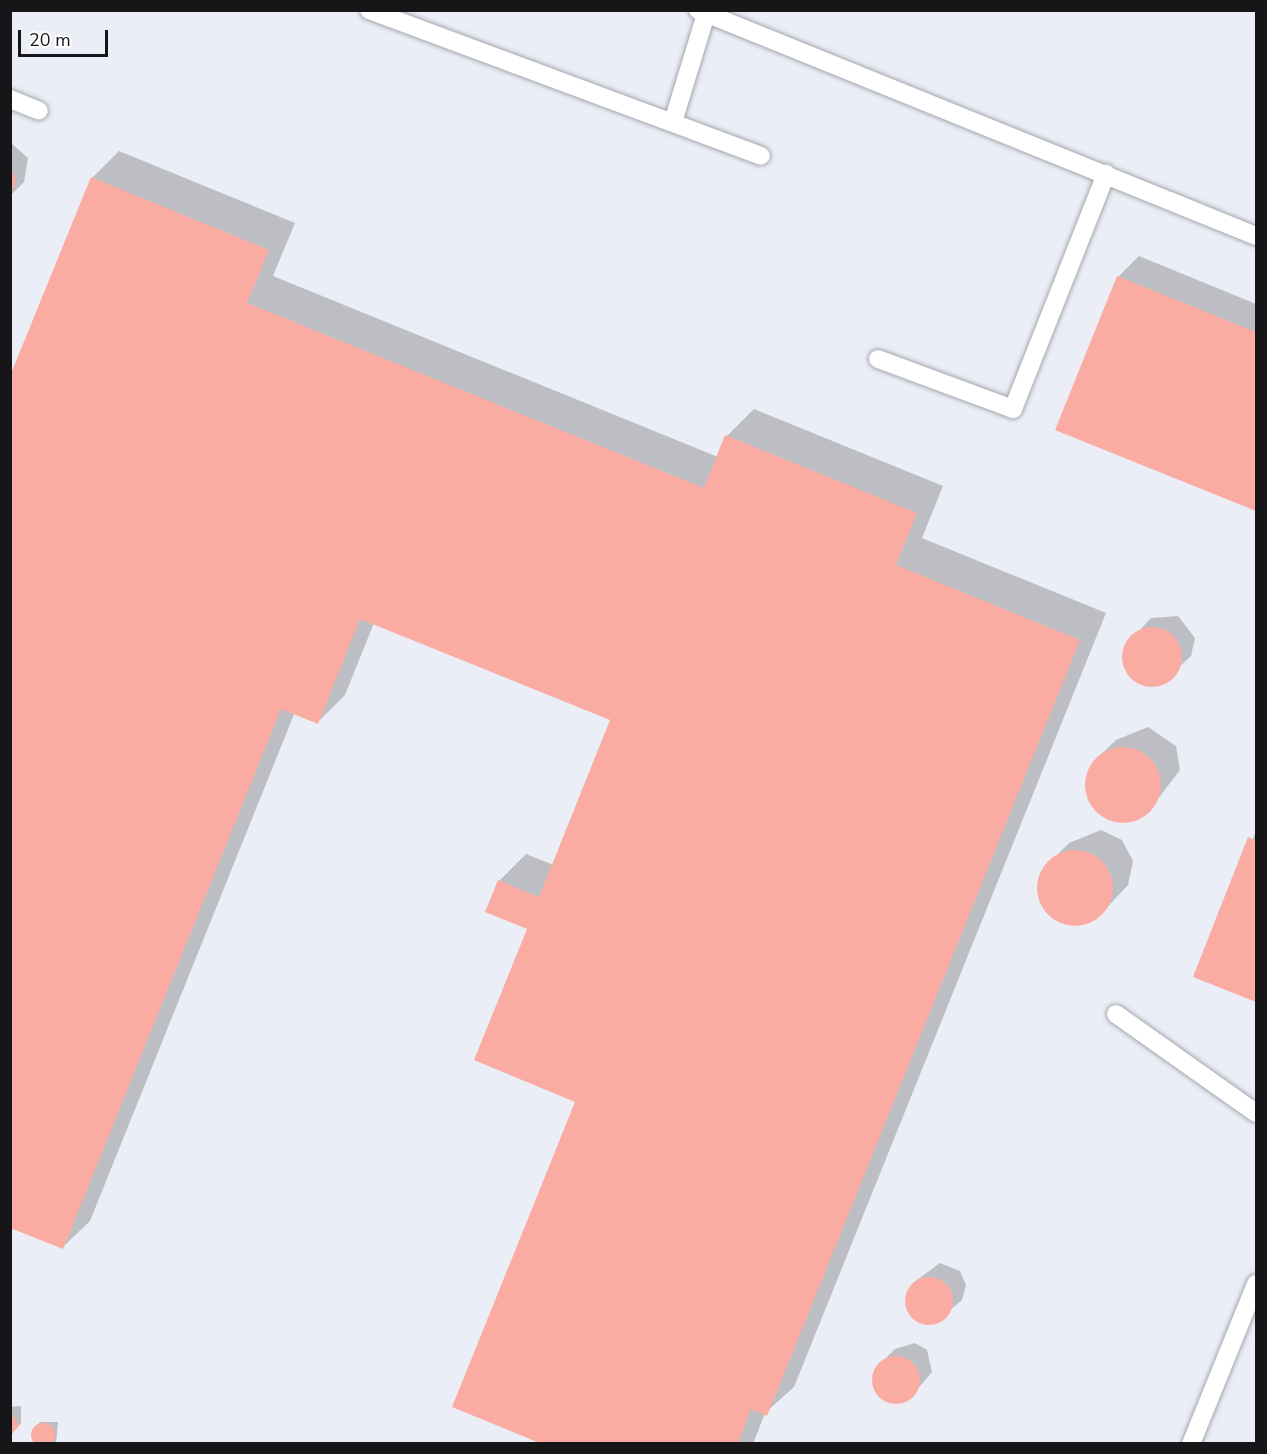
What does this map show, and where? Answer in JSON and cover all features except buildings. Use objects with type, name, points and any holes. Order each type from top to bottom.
[{"type":"lane","points":[[369,10],[761,156]]},
{"type":"lane","points":[[673,122],[702,12],[1257,236]]},
{"type":"lane","points":[[10,99],[39,111]]},
{"type":"lane","points":[[878,359],[1013,409],[1106,174]]},
{"type":"lane","points":[[1116,1014],[1257,1113]]},
{"type":"lane","points":[[1191,1443],[1257,1284]]}]
